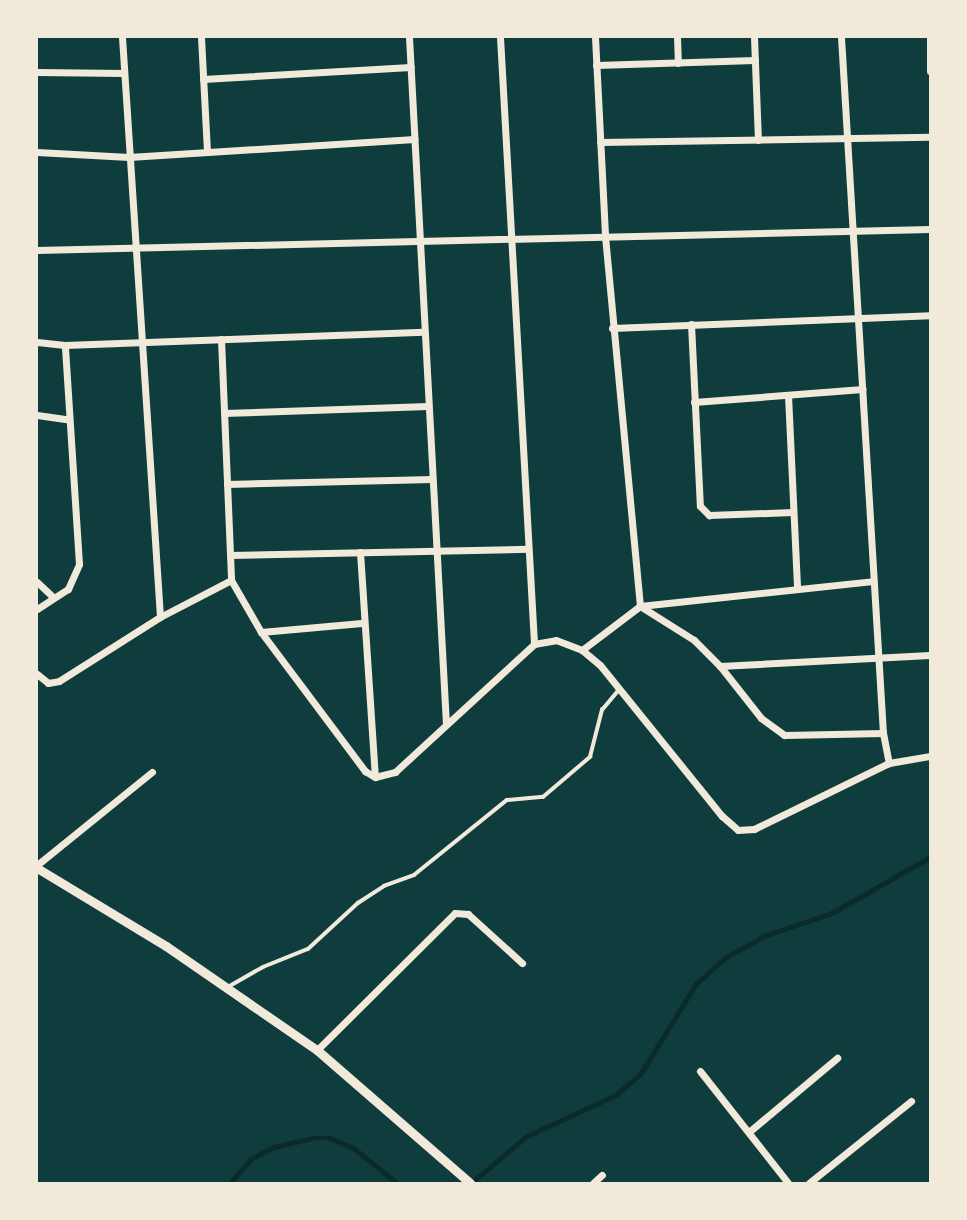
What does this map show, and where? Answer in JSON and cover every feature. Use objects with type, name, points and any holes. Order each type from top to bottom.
[{"type":"street","points":[[122,37],[160,617]]},
{"type":"street","points":[[201,37],[207,152]]},
{"type":"street","points":[[409,37],[446,724]]},
{"type":"street","points":[[500,37],[534,644]]},
{"type":"street","points":[[595,37],[612,328],[640,606]]},
{"type":"street","points":[[677,37],[678,63]]},
{"type":"street","points":[[754,37],[758,140]]},
{"type":"street","points":[[841,37],[883,733],[889,762]]},
{"type":"street","points":[[930,37],[930,71]]},
{"type":"street","points":[[596,65],[755,60]]},
{"type":"street","points":[[203,79],[411,67]]},
{"type":"street","points":[[37,72],[124,73]]},
{"type":"street","points":[[600,142],[930,137]]},
{"type":"street","points":[[37,152],[129,157],[414,139]]},
{"type":"street","points":[[37,250],[930,229]]},
{"type":"street","points":[[612,328],[857,315],[930,315]]},
{"type":"street","points":[[691,324],[702,510],[716,515],[793,512]]},
{"type":"street","points":[[37,342],[65,345],[424,332]]},
{"type":"street","points":[[220,339],[231,580],[261,632],[358,762],[375,777]]},
{"type":"street","points":[[37,609],[72,584],[79,564],[67,419],[65,345]]},
{"type":"street","points":[[694,401],[862,389]]},
{"type":"street","points":[[788,395],[797,587]]},
{"type":"street","points":[[224,413],[428,406]]},
{"type":"street","points":[[37,415],[67,419]]},
{"type":"street","points":[[227,484],[432,479]]},
{"type":"street","points":[[229,555],[528,549]]},
{"type":"street","points":[[360,552],[362,623],[375,777]]},
{"type":"street","points":[[37,674],[48,683],[59,681],[160,617],[231,580]]},
{"type":"street","points":[[582,650],[640,606],[797,587],[873,581]]},
{"type":"street","points":[[37,582],[54,598]]},
{"type":"street","points":[[640,606],[694,640],[720,666],[761,718],[784,735],[883,733]]},
{"type":"street","points":[[261,632],[362,623]]},
{"type":"street","points":[[375,777],[395,772],[534,644],[556,640],[582,650],[621,688],[722,816],[743,831],[889,762],[930,756]]},
{"type":"street","points":[[720,666],[930,655]]},
{"type":"street","points":[[152,772],[37,866],[227,988],[317,1050],[470,1183]]},
{"type":"street","points":[[317,1050],[455,913],[468,914],[522,963]]},
{"type":"street","points":[[750,1131],[837,1058]]},
{"type":"street","points":[[700,1071],[750,1131],[788,1183]]},
{"type":"street","points":[[809,1183],[911,1101]]},
{"type":"street","points":[[593,1183],[602,1175]]},
{"type":"lane","points":[[227,988],[263,967],[308,949],[366,897],[414,875],[506,800],[543,797],[590,757],[602,710],[621,688]]},
{"type":"waterway","points":[[471,1183],[527,1136],[616,1095],[641,1073],[696,984],[725,958],[764,936],[832,913],[930,857]]},
{"type":"waterway","points":[[230,1183],[251,1159],[274,1147],[312,1138],[330,1138],[354,1148],[397,1183]]}]
